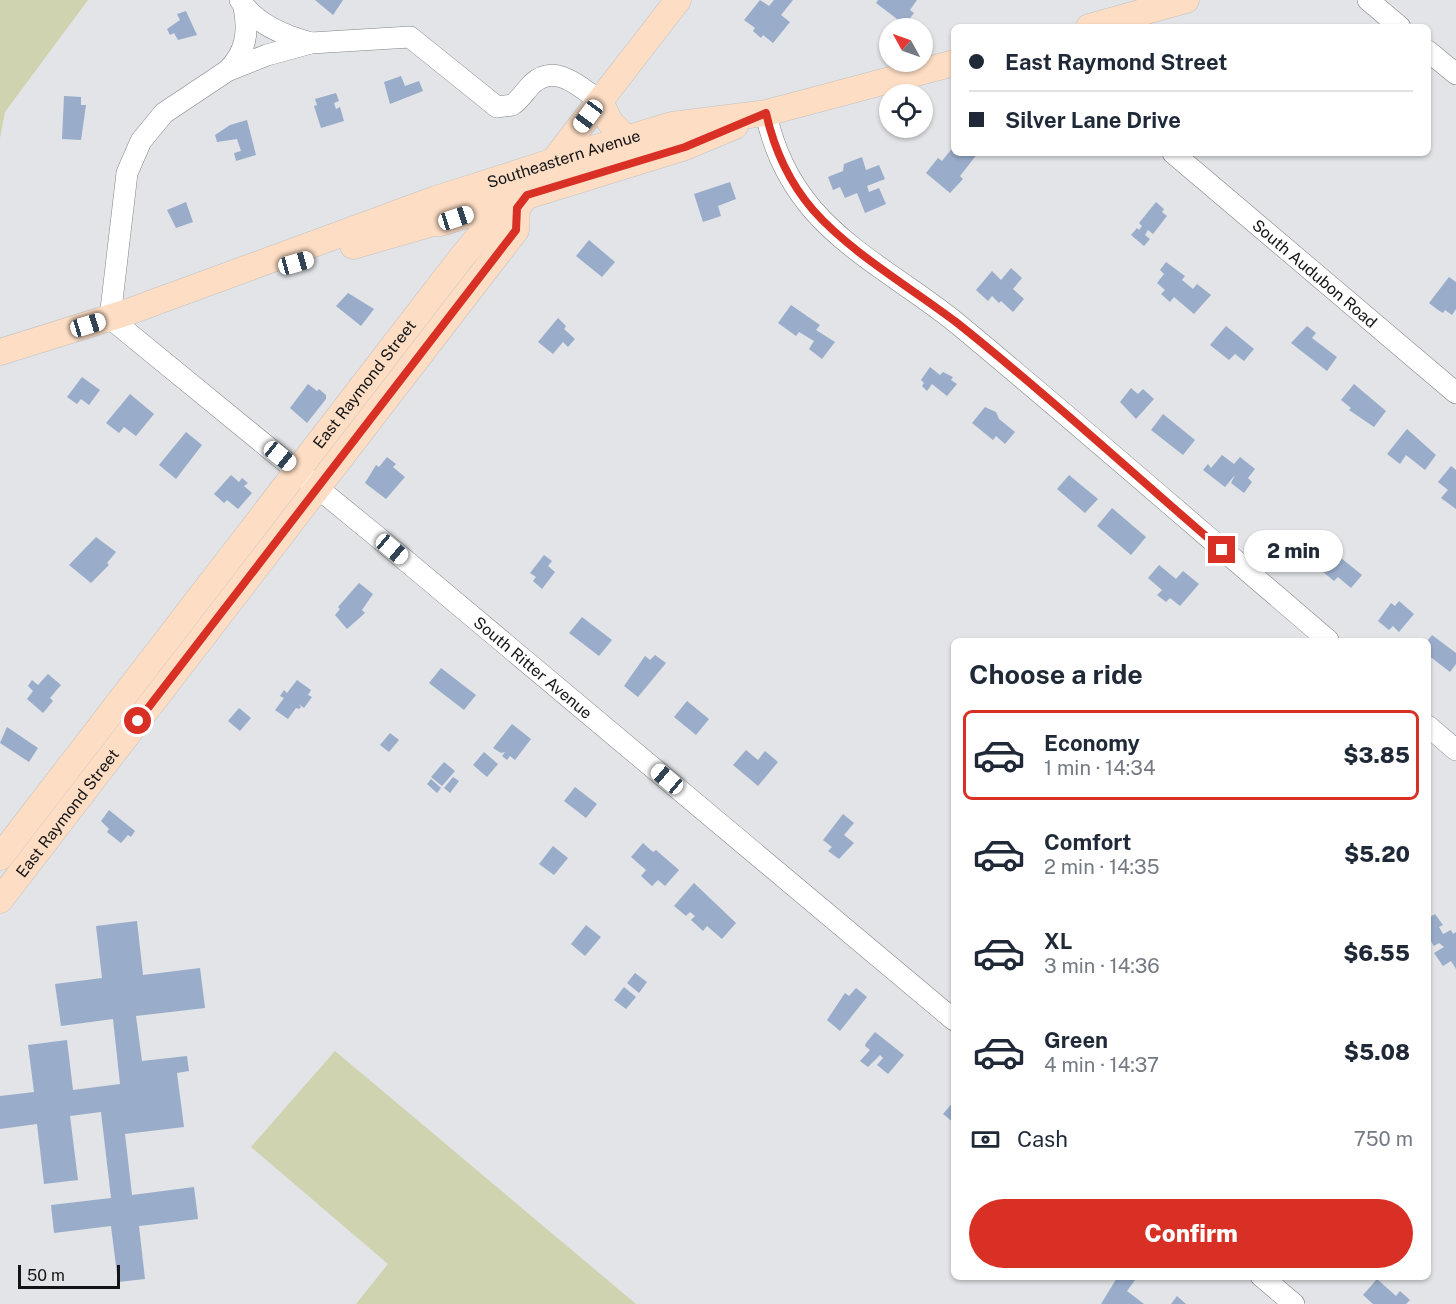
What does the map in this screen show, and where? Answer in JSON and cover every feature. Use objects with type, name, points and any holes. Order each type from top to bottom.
[{"type":"main road","name":"East Raymond Street","points":[[0,857],[461,258],[495,217],[522,202],[678,0]]},
{"type":"main road","points":[[1100,24],[1186,0]]},
{"type":"main road","name":"Southeastern Avenue","points":[[119,315],[436,199],[672,125],[766,113],[951,64]]},
{"type":"main road","points":[[600,101],[610,122],[627,139]]},
{"type":"main road","name":"Southeastern Avenue","points":[[0,352],[433,223],[522,202],[685,147],[766,113]]},
{"type":"main road","name":"East Raymond Street","points":[[0,900],[516,230],[522,202]]},
{"type":"main road","points":[[440,223],[456,241],[461,258]]},
{"type":"street","points":[[1368,0],[1396,24]]},
{"type":"street","points":[[242,3],[277,32],[311,44]]},
{"type":"street","points":[[119,315],[127,173],[141,141],[164,113],[227,71],[235,63],[244,45],[247,32],[242,3]]},
{"type":"street","points":[[227,71],[267,55],[311,44],[410,37],[497,107],[512,105],[534,82],[548,75],[563,75],[600,101]]},
{"type":"street","points":[[1431,53],[1456,74]]},
{"type":"street","points":[[766,113],[772,137],[787,172],[804,199],[825,222],[957,323],[1326,638]]},
{"type":"street","name":"South Audubon Road","points":[[1177,156],[1456,393]]},
{"type":"street","name":"South Ritter Avenue","points":[[119,315],[318,488],[951,1017]]},
{"type":"street","points":[[1431,729],[1456,750]]},
{"type":"street","points":[[1266,1280],[1294,1304]]},
{"type":"green space","points":[[0,0],[88,0],[5,112],[0,138]]},
{"type":"green space","points":[[335,1051],[636,1304],[356,1304],[388,1264],[251,1147]]},
{"type":"building","points":[[315,0],[343,0],[333,15]]},
{"type":"building","points":[[760,0],[769,6],[774,0],[793,0],[781,15],[790,22],[773,43],[763,35],[761,38],[753,31],[755,28],[744,20]]},
{"type":"building","points":[[878,0],[917,0],[910,10],[914,13],[910,18],[896,18],[876,3]]},
{"type":"building","points":[[186,11],[197,35],[178,40],[174,33],[170,35],[167,29],[180,20],[177,14]]},
{"type":"building","points":[[401,76],[405,86],[419,81],[423,91],[390,104],[384,82]]},
{"type":"building","points":[[336,93],[339,101],[334,103],[336,109],[340,107],[344,121],[321,128],[314,106],[317,105],[315,99]]},
{"type":"building","points":[[64,96],[81,97],[81,105],[86,105],[81,140],[62,139]]},
{"type":"building","points":[[247,120],[256,155],[236,161],[234,153],[241,151],[237,139],[217,142],[215,135],[230,125]]},
{"type":"building","points":[[951,150],[951,156],[976,156],[960,176],[963,179],[950,193],[926,173],[938,158],[942,161]]},
{"type":"building","points":[[862,157],[866,170],[879,165],[885,179],[867,186],[869,192],[879,188],[886,204],[865,213],[857,193],[845,198],[840,187],[833,190],[828,177],[843,171],[844,164]]},
{"type":"building","points":[[730,182],[736,199],[718,206],[721,216],[703,222],[694,194]]},
{"type":"building","points":[[186,202],[193,222],[176,228],[167,210]]},
{"type":"building","points":[[1156,202],[1164,209],[1162,212],[1167,216],[1153,234],[1148,230],[1145,235],[1150,239],[1144,246],[1131,235],[1137,228],[1139,230],[1142,226],[1139,223]]},
{"type":"building","points":[[589,240],[615,262],[602,277],[576,256]]},
{"type":"building","points":[[1166,262],[1185,276],[1182,280],[1193,289],[1197,284],[1211,295],[1194,314],[1174,297],[1170,302],[1161,294],[1165,290],[1157,283],[1164,274],[1160,270]]},
{"type":"building","points":[[1011,268],[1022,278],[1013,289],[1024,299],[1013,312],[992,296],[988,301],[976,290],[992,271],[1001,280]]},
{"type":"building","points":[[1449,277],[1456,282],[1456,309],[1452,315],[1445,310],[1443,313],[1429,303]]},
{"type":"building","points":[[348,293],[374,309],[361,326],[336,306]]},
{"type":"building","points":[[791,305],[820,325],[816,330],[835,342],[822,359],[809,349],[814,341],[799,332],[796,336],[778,323]]},
{"type":"building","points":[[558,318],[566,326],[564,329],[575,339],[568,347],[563,342],[553,354],[538,342]]},
{"type":"building","points":[[1226,326],[1254,349],[1244,361],[1235,354],[1229,360],[1210,345]]},
{"type":"building","points":[[1307,326],[1316,333],[1312,338],[1337,357],[1327,371],[1291,343]]},
{"type":"building","points":[[930,367],[940,375],[943,372],[953,377],[951,380],[957,384],[947,396],[932,384],[927,391],[922,386],[924,383],[921,380]]},
{"type":"building","points":[[82,377],[100,390],[89,405],[81,399],[77,404],[67,397]]},
{"type":"building","points":[[308,384],[317,391],[319,389],[326,395],[326,399],[307,423],[290,408]]},
{"type":"building","points":[[1354,384],[1386,411],[1374,427],[1349,410],[1351,408],[1341,400]]},
{"type":"building","points":[[1131,388],[1138,394],[1143,389],[1154,399],[1136,419],[1120,402]]},
{"type":"building","points":[[130,394],[154,414],[136,436],[124,427],[119,433],[106,423]]},
{"type":"building","points":[[985,407],[996,412],[999,419],[1015,432],[1005,444],[996,436],[993,440],[972,423]]},
{"type":"building","points":[[1163,414],[1195,440],[1183,455],[1151,430]]},
{"type":"building","points":[[1407,429],[1436,455],[1425,470],[1406,455],[1400,464],[1387,454]]},
{"type":"building","points":[[186,432],[202,445],[176,479],[159,465]]},
{"type":"building","points":[[1222,455],[1234,464],[1240,457],[1255,469],[1248,478],[1252,482],[1244,493],[1231,483],[1235,475],[1225,487],[1203,470],[1208,464],[1211,468]]},
{"type":"building","points":[[387,457],[396,464],[393,467],[405,477],[386,499],[365,483],[376,465],[379,467]]},
{"type":"building","points":[[1451,466],[1456,470],[1456,509],[1441,498],[1448,490],[1438,482]]},
{"type":"building","points":[[231,475],[239,482],[242,478],[248,483],[244,486],[252,493],[238,509],[227,500],[224,503],[214,494]]},
{"type":"building","points":[[1069,475],[1098,499],[1085,513],[1057,489]]},
{"type":"building","points":[[1112,508],[1146,537],[1131,555],[1097,526]]},
{"type":"building","points":[[96,537],[116,552],[107,563],[109,565],[91,583],[69,565]]},
{"type":"building","points":[[1320,541],[1362,575],[1351,588],[1338,577],[1334,581],[1306,558]]},
{"type":"building","points":[[544,555],[552,561],[548,566],[555,572],[542,589],[533,581],[536,577],[530,573]]},
{"type":"building","points":[[1159,565],[1176,579],[1183,571],[1199,584],[1180,606],[1170,598],[1166,602],[1157,595],[1162,590],[1148,578]]},
{"type":"building","points":[[359,583],[373,594],[362,610],[365,613],[347,629],[335,615],[340,609],[338,607]]},
{"type":"building","points":[[1399,601],[1414,614],[1399,632],[1393,626],[1389,630],[1378,621],[1391,603],[1395,606]]},
{"type":"building","points":[[582,617],[612,640],[599,656],[569,633]]},
{"type":"building","points":[[1432,635],[1456,653],[1456,664],[1450,672],[1431,657],[1430,638]]},
{"type":"building","points":[[655,655],[666,663],[638,697],[624,686],[645,656],[650,660]]},
{"type":"building","points":[[441,668],[476,695],[464,710],[429,683]]},
{"type":"building","points":[[48,674],[61,685],[50,698],[53,701],[43,713],[27,699],[33,691],[28,686],[32,680],[38,685]]},
{"type":"building","points":[[297,680],[311,690],[308,695],[312,697],[304,708],[299,704],[301,707],[296,708],[288,719],[275,710],[284,698],[280,696],[284,690],[287,693]]},
{"type":"building","points":[[687,701],[709,719],[696,735],[674,717]]},
{"type":"building","points":[[239,708],[251,718],[240,731],[228,721]]},
{"type":"building","points":[[512,724],[531,739],[515,760],[510,756],[507,760],[502,756],[505,752],[501,753],[493,748]]},
{"type":"building","points":[[7,727],[38,748],[29,762],[0,743]]},
{"type":"building","points":[[390,733],[399,740],[389,752],[380,745]]},
{"type":"building","points":[[746,750],[758,760],[765,751],[778,762],[758,786],[733,765]]},
{"type":"building","points":[[484,752],[498,764],[487,777],[473,765]]},
{"type":"building","points":[[444,762],[455,771],[442,786],[431,777]]},
{"type":"building","points":[[453,777],[459,781],[450,793],[444,788]]},
{"type":"building","points":[[431,779],[441,788],[437,793],[427,784]]},
{"type":"building","points":[[575,787],[597,804],[586,818],[564,801]]},
{"type":"building","points":[[109,810],[135,831],[131,837],[128,835],[121,843],[107,832],[109,829],[101,821]]},
{"type":"building","points":[[843,814],[854,823],[844,835],[854,843],[839,859],[828,851],[832,847],[823,840]]},
{"type":"building","points":[[643,843],[653,852],[656,850],[679,870],[665,886],[658,880],[652,886],[641,876],[646,870],[631,857]]},
{"type":"building","points":[[553,846],[568,858],[554,875],[539,864]]},
{"type":"building","points":[[694,883],[736,923],[722,939],[707,926],[703,931],[691,920],[695,916],[690,912],[686,916],[674,906]]},
{"type":"building","points":[[1435,914],[1443,925],[1439,927],[1443,934],[1451,930],[1453,934],[1456,932],[1456,969],[1451,961],[1443,966],[1434,953],[1444,947],[1439,943],[1434,946],[1431,942],[1431,916]]},
{"type":"building","points":[[137,921],[143,975],[200,968],[205,1008],[136,1016],[142,1061],[187,1056],[189,1071],[177,1073],[184,1127],[125,1134],[132,1195],[194,1187],[198,1219],[139,1226],[145,1279],[118,1282],[111,1226],[54,1233],[51,1205],[111,1198],[101,1112],[70,1116],[78,1180],[44,1184],[37,1124],[0,1129],[0,1096],[34,1092],[28,1045],[67,1040],[73,1090],[120,1084],[113,1019],[61,1026],[55,984],[102,978],[96,926]]},
{"type":"building","points":[[586,925],[601,937],[585,956],[571,944]]},
{"type":"building","points":[[635,973],[647,982],[639,993],[627,983]]},
{"type":"building","points":[[624,987],[636,997],[626,1009],[614,1000]]},
{"type":"building","points":[[856,988],[867,997],[840,1031],[827,1020],[845,993],[849,996]]},
{"type":"building","points":[[875,1032],[904,1055],[888,1074],[877,1065],[883,1058],[880,1055],[868,1067],[860,1061],[870,1050],[865,1046]]},
{"type":"building","points":[[951,1105],[951,1121],[943,1114]]},
{"type":"building","points":[[1116,1280],[1135,1280],[1127,1291],[1144,1304],[1101,1304]]},
{"type":"building","points":[[1378,1280],[1396,1296],[1400,1291],[1410,1300],[1406,1304],[1373,1304],[1363,1295]]},
{"type":"building","points":[[1177,1296],[1186,1304],[1171,1304]]},
{"type":"route","points":[[138,721],[516,230],[517,208],[527,195],[685,147],[766,113],[772,137],[787,172],[804,199],[825,222],[844,239],[957,323],[1222,550]]}]
